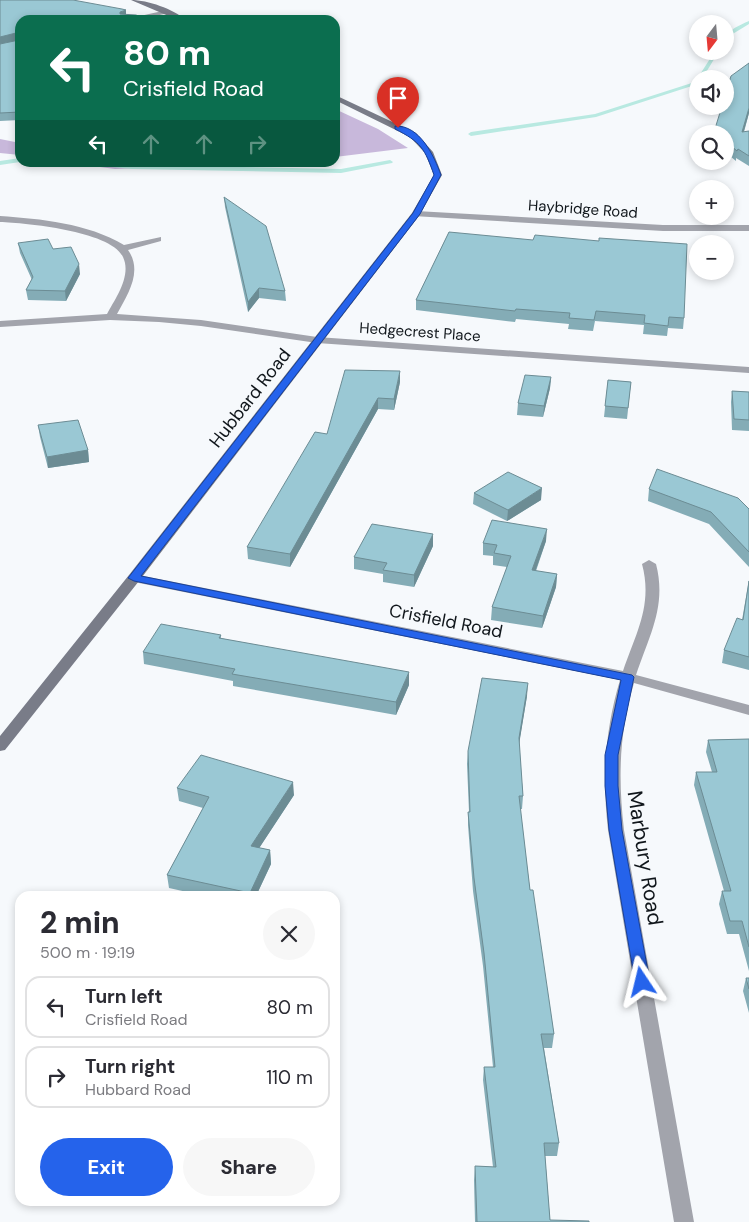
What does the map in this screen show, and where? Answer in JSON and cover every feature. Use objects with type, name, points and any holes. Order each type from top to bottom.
[{"type":"main road","points":[[134,0],[173,15]]},
{"type":"main road","name":"Hubbard Road","points":[[0,746],[134,578],[416,214],[438,175],[429,152],[413,135],[340,99]]},
{"type":"street","points":[[151,15],[167,12]]},
{"type":"street","name":"Haybridge Road","points":[[416,214],[663,228],[749,228]]},
{"type":"street","points":[[0,219],[37,222],[81,230],[123,248],[128,256],[129,275],[126,287],[110,317]]},
{"type":"street","points":[[123,248],[158,239]]},
{"type":"street","name":"Hedgecrest Place","points":[[0,324],[110,317],[202,323],[317,340],[749,370]]},
{"type":"street","name":"Marbury Road","points":[[649,564],[654,577],[654,593],[649,623],[628,677],[611,755],[612,786],[616,830],[684,1222]]},
{"type":"street","name":"Crisfield Road","points":[[134,578],[628,677],[749,710]]},
{"type":"shaded area","points":[[340,111],[378,129],[408,148],[340,156]]},
{"type":"shaded area","points":[[0,139],[15,142],[15,154],[0,153]]},
{"type":"shaded area","points":[[100,167],[160,167],[115,169]]},
{"type":"building","points":[[0,0],[73,0],[126,10],[120,12],[120,14],[136,15],[15,15],[15,33],[0,37]]},
{"type":"building","points":[[15,41],[15,112],[0,113],[0,44]]},
{"type":"building","points":[[749,63],[749,108],[742,132],[749,131],[749,156],[734,148],[734,125],[716,125],[719,115],[734,115],[734,74]]},
{"type":"building","points":[[224,197],[266,226],[285,291],[259,288],[248,302]]},
{"type":"building","points":[[449,232],[533,240],[535,235],[599,241],[599,238],[687,244],[684,318],[669,317],[668,326],[644,323],[645,315],[596,311],[594,320],[569,318],[570,313],[516,309],[515,311],[416,300]]},
{"type":"building","points":[[48,239],[53,249],[71,247],[79,264],[65,291],[26,290],[33,277],[18,243]]},
{"type":"building","points":[[345,370],[400,371],[394,399],[378,398],[290,554],[247,547],[315,432],[327,434]]},
{"type":"building","points":[[525,375],[551,377],[544,406],[518,403]]},
{"type":"building","points":[[608,380],[631,382],[628,408],[605,406]]},
{"type":"building","points":[[732,391],[749,392],[749,420],[734,419]]},
{"type":"building","points":[[78,420],[88,450],[47,457],[38,425]]},
{"type":"building","points":[[657,469],[738,498],[749,509],[749,552],[711,512],[649,489]]},
{"type":"building","points":[[508,472],[542,488],[508,510],[474,493]]},
{"type":"building","points":[[492,520],[547,529],[532,570],[557,574],[543,616],[492,607],[511,556],[494,553],[497,545],[483,543]]},
{"type":"building","points":[[372,524],[433,534],[414,575],[383,570],[387,563],[354,557]]},
{"type":"building","points":[[749,581],[749,657],[724,650],[737,618],[743,620]]},
{"type":"building","points":[[161,624],[221,635],[219,638],[409,672],[396,702],[232,674],[235,669],[143,652]]},
{"type":"building","points":[[482,678],[528,683],[519,738],[523,796],[519,796],[530,890],[533,890],[554,1034],[541,1034],[559,1143],[544,1143],[550,1220],[589,1222],[477,1222],[475,1166],[496,1167],[484,1067],[495,1067],[468,812],[470,812],[468,751]]},
{"type":"building","points":[[749,739],[749,947],[742,921],[730,921],[722,891],[731,891],[696,772],[717,772],[708,740]]},
{"type":"building","points":[[201,755],[293,782],[251,846],[270,850],[251,891],[241,891],[167,875],[209,797],[177,788]]},
{"type":"building","points":[[746,978],[749,978],[749,989]]},
{"type":"waterway","points":[[734,31],[749,22]]},
{"type":"waterway","points":[[705,70],[711,60]]},
{"type":"waterway","points":[[471,134],[596,115],[689,85]]},
{"type":"waterway","points":[[0,163],[15,161]]},
{"type":"waterway","points":[[132,167],[341,171],[390,162]]},
{"type":"route","points":[[398,128],[413,135],[425,146],[438,175],[416,214],[134,578],[628,677],[611,755],[612,786],[616,830],[642,982]]}]
